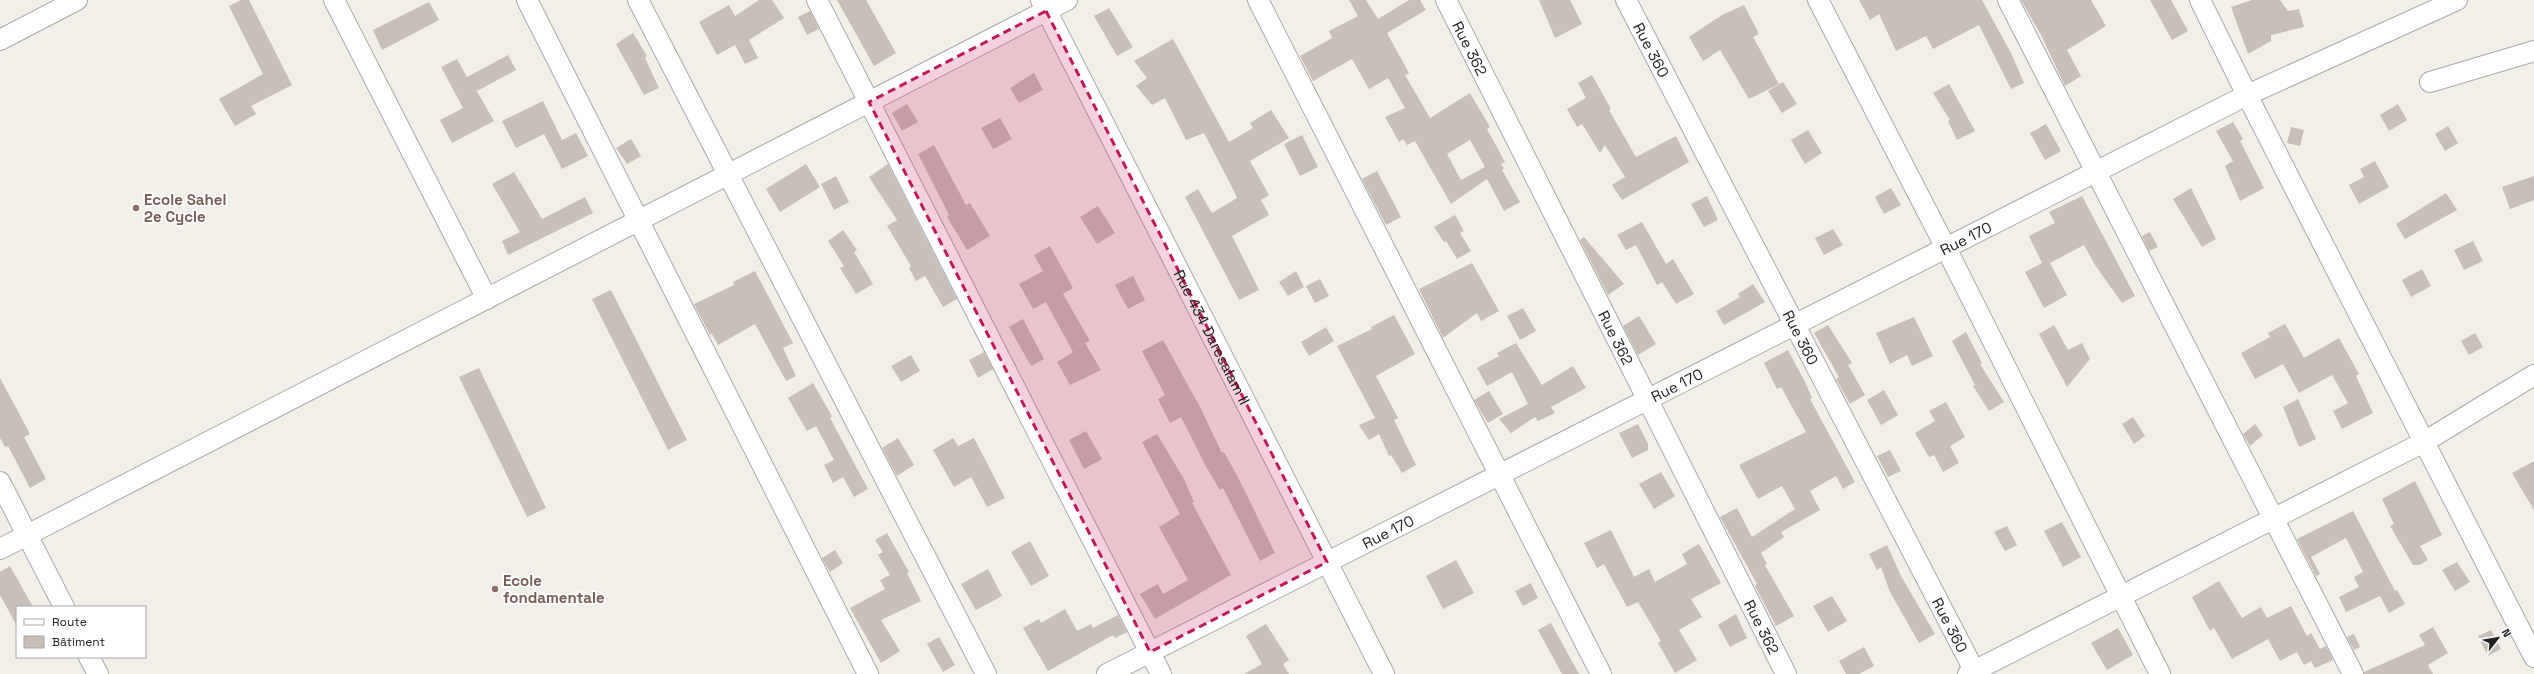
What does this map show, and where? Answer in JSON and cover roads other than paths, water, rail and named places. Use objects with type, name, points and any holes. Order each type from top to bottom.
[{"type":"street","points":[[0,40],[77,0]]},
{"type":"street","points":[[334,0],[487,299]]},
{"type":"street","points":[[527,0],[637,221],[868,674]]},
{"type":"street","points":[[638,0],[727,175],[986,674]]},
{"type":"street","points":[[817,0],[1161,674]]},
{"type":"street","points":[[0,549],[869,102],[1043,5],[1067,0]]},
{"type":"street","points":[[1258,0],[1601,674]]},
{"type":"street","name":"Rue 362","points":[[1446,0],[1786,674]]},
{"type":"street","name":"Rue 360","points":[[1626,0],[1796,324],[1973,673]]},
{"type":"street","points":[[1818,0],[1946,248],[2160,674]]},
{"type":"street","points":[[2008,0],[2353,674]]},
{"type":"street","points":[[2200,0],[2534,657]]},
{"type":"street","name":"Rue 170","points":[[1107,674],[2247,95],[2457,0]]},
{"type":"street","name":"Rue 434 Daresalam II","points":[[1043,5],[1384,674]]},
{"type":"street","points":[[2430,82],[2534,51]]},
{"type":"street","points":[[1973,673],[2424,442],[2534,375]]},
{"type":"street","points":[[0,482],[63,606]]},
{"type":"street","points":[[90,658],[98,674]]},
{"type":"place","name":"Ecole Sahel 2e Cycle","points":[[136,208]]},
{"type":"place","name":"Ecole fondamentale","points":[[495,589]]}]
